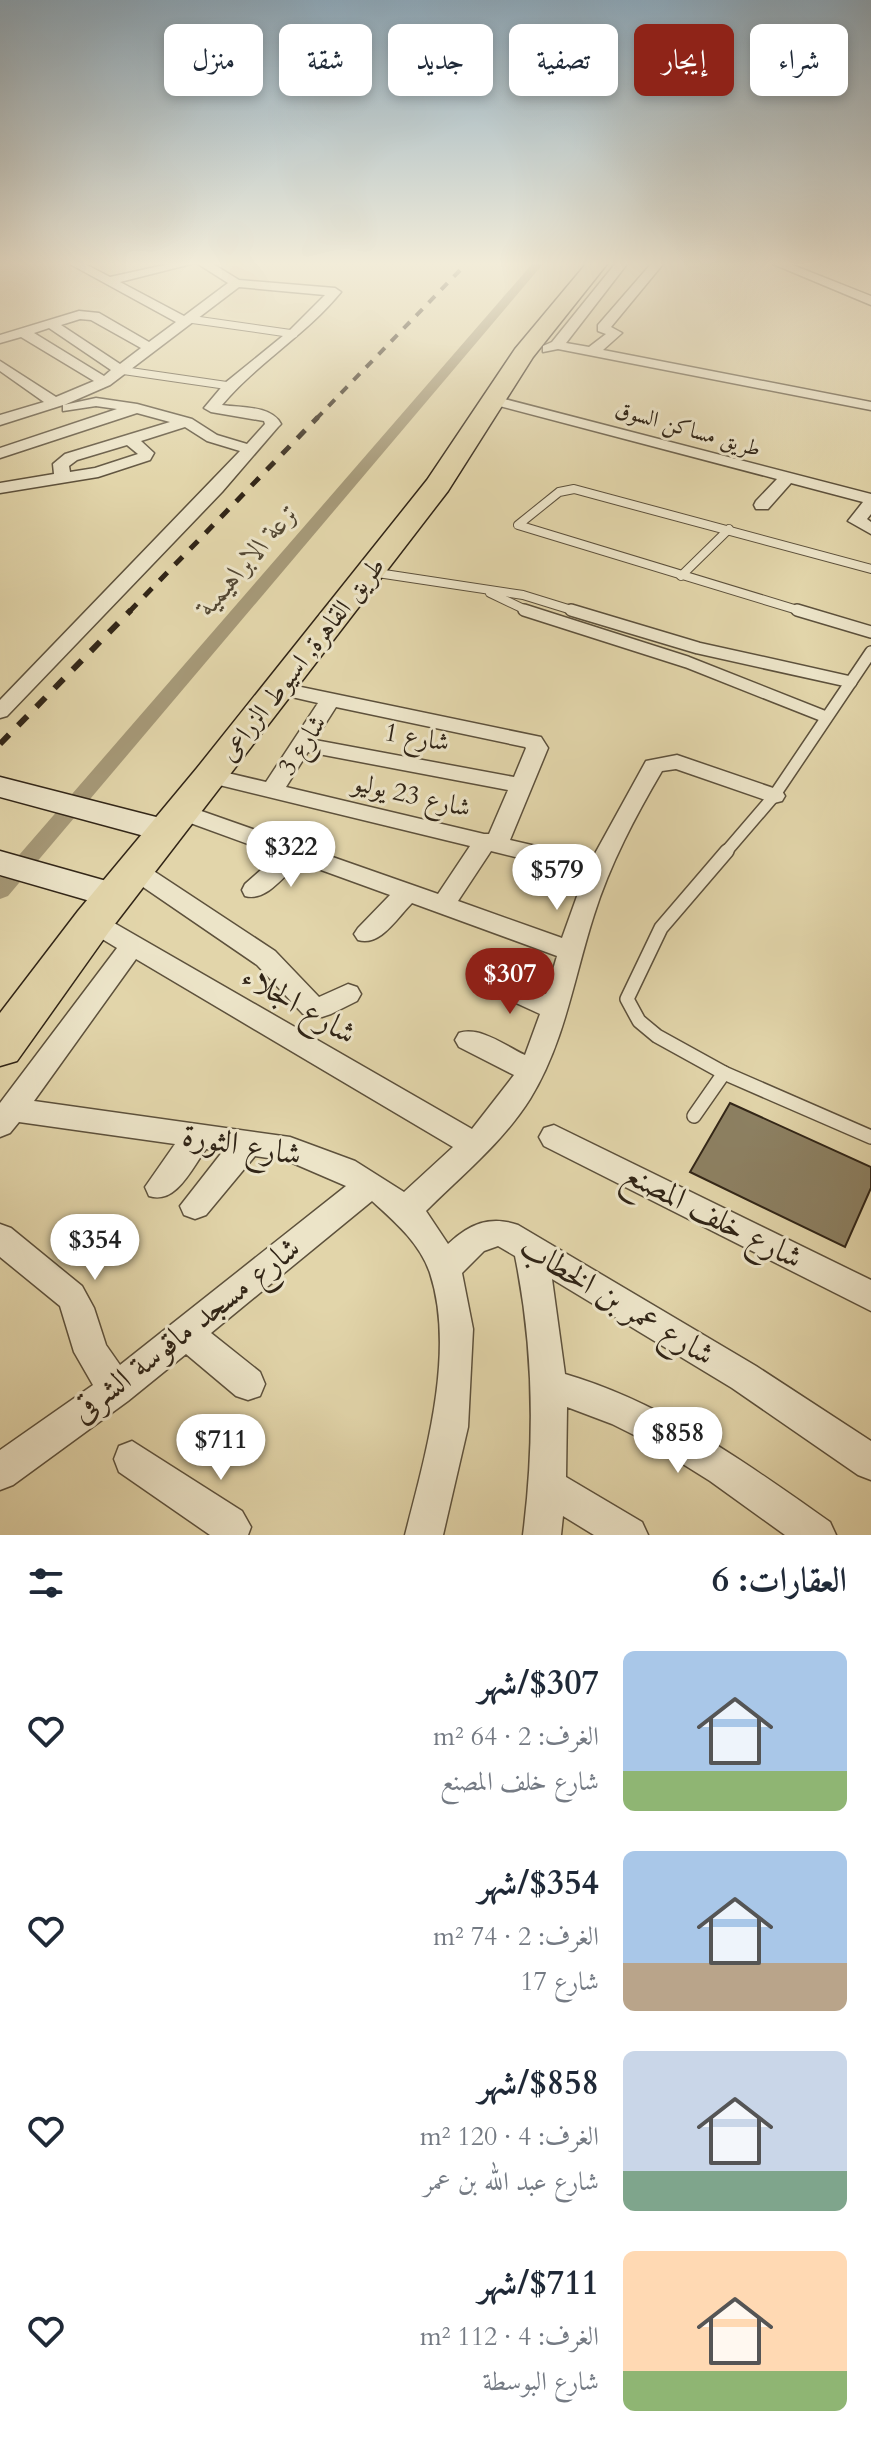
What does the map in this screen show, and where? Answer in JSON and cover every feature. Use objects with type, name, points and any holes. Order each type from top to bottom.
[{"type":"highway","name":"طريق القاهرة, اسيوط الزراعى","points":[[0,1048],[85,898],[135,870],[182,812],[438,485],[539,336]]},
{"type":"highway","name":"طريق القاهرة, اسيوط الزراعى","points":[[0,1020],[85,898],[148,826],[539,336]]},
{"type":"main road","points":[[0,787],[148,826]]},
{"type":"main road","points":[[0,863],[85,898]]},
{"type":"street","points":[[29,336],[105,382]]},
{"type":"street","points":[[69,336],[120,370]]},
{"type":"street","points":[[127,336],[148,347]]},
{"type":"street","points":[[0,420],[55,403],[105,382],[164,336]]},
{"type":"street","points":[[211,408],[230,386],[292,336]]},
{"type":"street","points":[[549,336],[593,351],[871,406]]},
{"type":"street","points":[[593,351],[612,336]]},
{"type":"street","points":[[0,365],[55,403]]},
{"type":"street","points":[[0,712],[216,489],[273,424],[270,418],[211,408],[155,404],[90,389]]},
{"type":"street","name":"طريق مساكن السوق","points":[[493,400],[871,501]]},
{"type":"street","points":[[0,428],[89,402],[137,408],[187,422],[212,438],[249,449]]},
{"type":"street","points":[[0,453],[137,408]]},
{"type":"street","points":[[63,477],[61,464],[71,457],[187,422]]},
{"type":"street","points":[[0,488],[111,469],[144,457],[146,453],[129,439]]},
{"type":"street","points":[[762,505],[786,479]]},
{"type":"street","points":[[871,501],[857,521],[871,529]]},
{"type":"street","points":[[277,688],[529,741],[537,748],[490,842],[444,904]]},
{"type":"street","name":"شارع 3","points":[[272,791],[331,699]]},
{"type":"street","name":"شارع 1","points":[[302,744],[521,785]]},
{"type":"street","points":[[405,1211],[507,1109],[531,1071],[555,1009],[571,951],[600,869],[637,793],[654,766],[677,762],[774,796]]},
{"type":"street","name":"شارع 23 يوليو","points":[[211,776],[600,869]]},
{"type":"street","points":[[182,812],[571,951]]},
{"type":"street","points":[[254,890],[296,852]]},
{"type":"street","points":[[135,870],[258,951],[282,972],[312,1007],[322,1007],[348,994]]},
{"type":"street","points":[[367,934],[408,892]]},
{"type":"street","name":"شارع الجلاء","points":[[85,898],[131,947],[473,1144]]},
{"type":"street","points":[[6,1117],[131,947]]},
{"type":"street","points":[[486,978],[555,1009]]},
{"type":"street","points":[[469,1040],[531,1071]]},
{"type":"street","name":"شارع الثورة","points":[[6,1117],[199,1136],[290,1149],[316,1157],[370,1185],[405,1211],[425,1235],[445,1268],[456,1329],[452,1401],[442,1469],[424,1535]]},
{"type":"street","points":[[160,1187],[199,1136]]},
{"type":"street","name":"شارع خلف المصنع","points":[[554,1137],[871,1296]]},
{"type":"street","points":[[195,1206],[248,1143]]},
{"type":"street","name":"شارع مسجد ماقوسة الشرقى","points":[[0,1472],[116,1389],[370,1185]]},
{"type":"street","name":"شارع عمر بن الخطاب","points":[[445,1268],[483,1233],[500,1232],[757,1385],[871,1462]]},
{"type":"street","points":[[0,1238],[71,1296],[82,1320],[87,1343],[116,1389]]},
{"type":"street","points":[[529,1247],[545,1322],[551,1386],[548,1487],[542,1535]]},
{"type":"street","points":[[186,1333],[248,1384]]},
{"type":"street","points":[[551,1386],[605,1402],[656,1425],[817,1535]]},
{"type":"street","points":[[132,1459],[229,1524],[232,1527],[229,1535]]},
{"type":"street","points":[[548,1487],[629,1535]]},
{"type":"lane","points":[[120,370],[230,386]]},
{"type":"lane","points":[[871,569],[571,489],[559,492],[518,525],[871,632]]},
{"type":"lane","points":[[681,576],[729,529]]},
{"type":"lane","points":[[370,572],[543,600],[698,648],[851,682]]},
{"type":"lane","points":[[486,590],[532,613],[687,662],[826,717]]},
{"type":"lane","points":[[687,662],[698,648]]},
{"type":"lane","points":[[871,652],[774,796],[661,928],[627,999],[645,1027],[724,1073],[871,1137]]},
{"type":"lane","points":[[694,1116],[724,1073]]},
{"type":"building","points":[[730,1103],[871,1167],[871,1188],[845,1247],[690,1172]]},
{"type":"waterway","name":"ترعة الابراهيمية","points":[[0,891],[477,336]]},
{"type":"railway","points":[[316,419],[397,336]]},
{"type":"railway","points":[[129,612],[318,417]]},
{"type":"railway","points":[[0,744],[131,610]]}]
